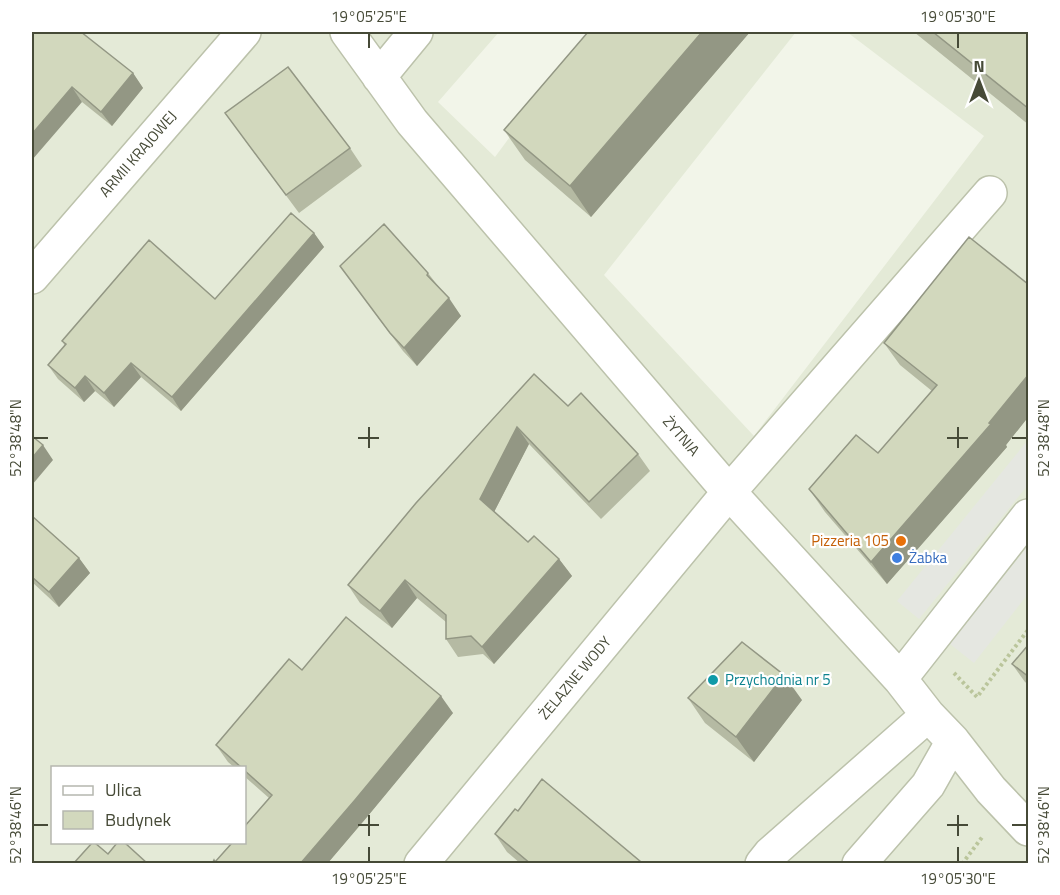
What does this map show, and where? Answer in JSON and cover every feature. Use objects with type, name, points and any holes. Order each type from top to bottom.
[{"type":"street","name":"ARMII KRAJOWEJ","points":[[32,277],[244,32]]},
{"type":"street","name":"ŻYTNIA","points":[[347,32],[412,122],[729,492],[900,679],[991,790],[1029,829]]},
{"type":"street","points":[[379,77],[416,32]]},
{"type":"street","name":"ŻELAZNE WODY","points":[[421,864],[729,492],[990,193]]},
{"type":"street","points":[[900,679],[1029,516]]},
{"type":"street","points":[[762,864],[770,854],[928,715]]},
{"type":"street","points":[[859,864],[927,785],[952,741]]},
{"type":"path","points":[[962,864],[983,836],[990,843]]},
{"type":"shaded area","points":[[32,32],[499,32],[438,102],[495,157],[588,32],[796,32],[604,275],[754,436],[984,136],[847,32],[1028,32],[1028,863],[997,863],[994,861],[982,864],[32,863]]},
{"type":"shaded area","points":[[1028,440],[1028,485],[919,619],[897,601]]},
{"type":"shaded area","points":[[1028,546],[1028,594],[974,663],[950,644]]},
{"type":"building","points":[[32,32],[81,32],[133,73],[101,112],[72,87],[32,134]]},
{"type":"building","points":[[588,32],[702,32],[570,186],[504,130]]},
{"type":"building","points":[[933,32],[1029,32],[1029,109]]},
{"type":"building","points":[[288,67],[350,148],[286,195],[225,113]]},
{"type":"building","points":[[291,213],[314,233],[172,397],[131,363],[104,393],[85,376],[75,388],[48,365],[66,344],[62,341],[149,240],[215,299]]},
{"type":"building","points":[[384,224],[449,298],[404,348],[390,333],[340,266]]},
{"type":"building","points":[[969,237],[1029,283],[1029,374],[989,423],[991,424],[871,562],[809,489],[856,435],[878,453],[937,385],[884,343]]},
{"type":"building","points":[[534,374],[568,406],[581,393],[638,454],[589,502],[517,427],[480,499],[528,542],[534,536],[559,559],[482,647],[471,636],[446,639],[446,615],[405,580],[380,611],[348,585],[416,503]]},
{"type":"building","points":[[32,436],[43,445],[32,458]]},
{"type":"building","points":[[32,516],[79,558],[49,592],[32,577]]},
{"type":"building","points":[[346,617],[441,696],[300,864],[212,864],[231,844],[246,844],[246,825],[272,795],[246,772],[246,766],[240,766],[216,745],[289,659],[302,670]]},
{"type":"building","points":[[742,642],[784,675],[736,737],[688,698]]},
{"type":"building","points":[[1029,644],[1029,677],[1012,664]]},
{"type":"building","points":[[542,779],[641,862],[640,864],[531,864],[495,834],[515,809],[518,811]]},
{"type":"building","points":[[91,844],[96,844],[108,854],[116,844],[126,844],[148,864],[73,864]]},
{"type":"place","name":"Pizzeria 105","points":[[901,541]]},
{"type":"place","name":"Żabka","points":[[897,558]]},
{"type":"place","name":"Przychodnia nr 5","points":[[713,680]]}]
